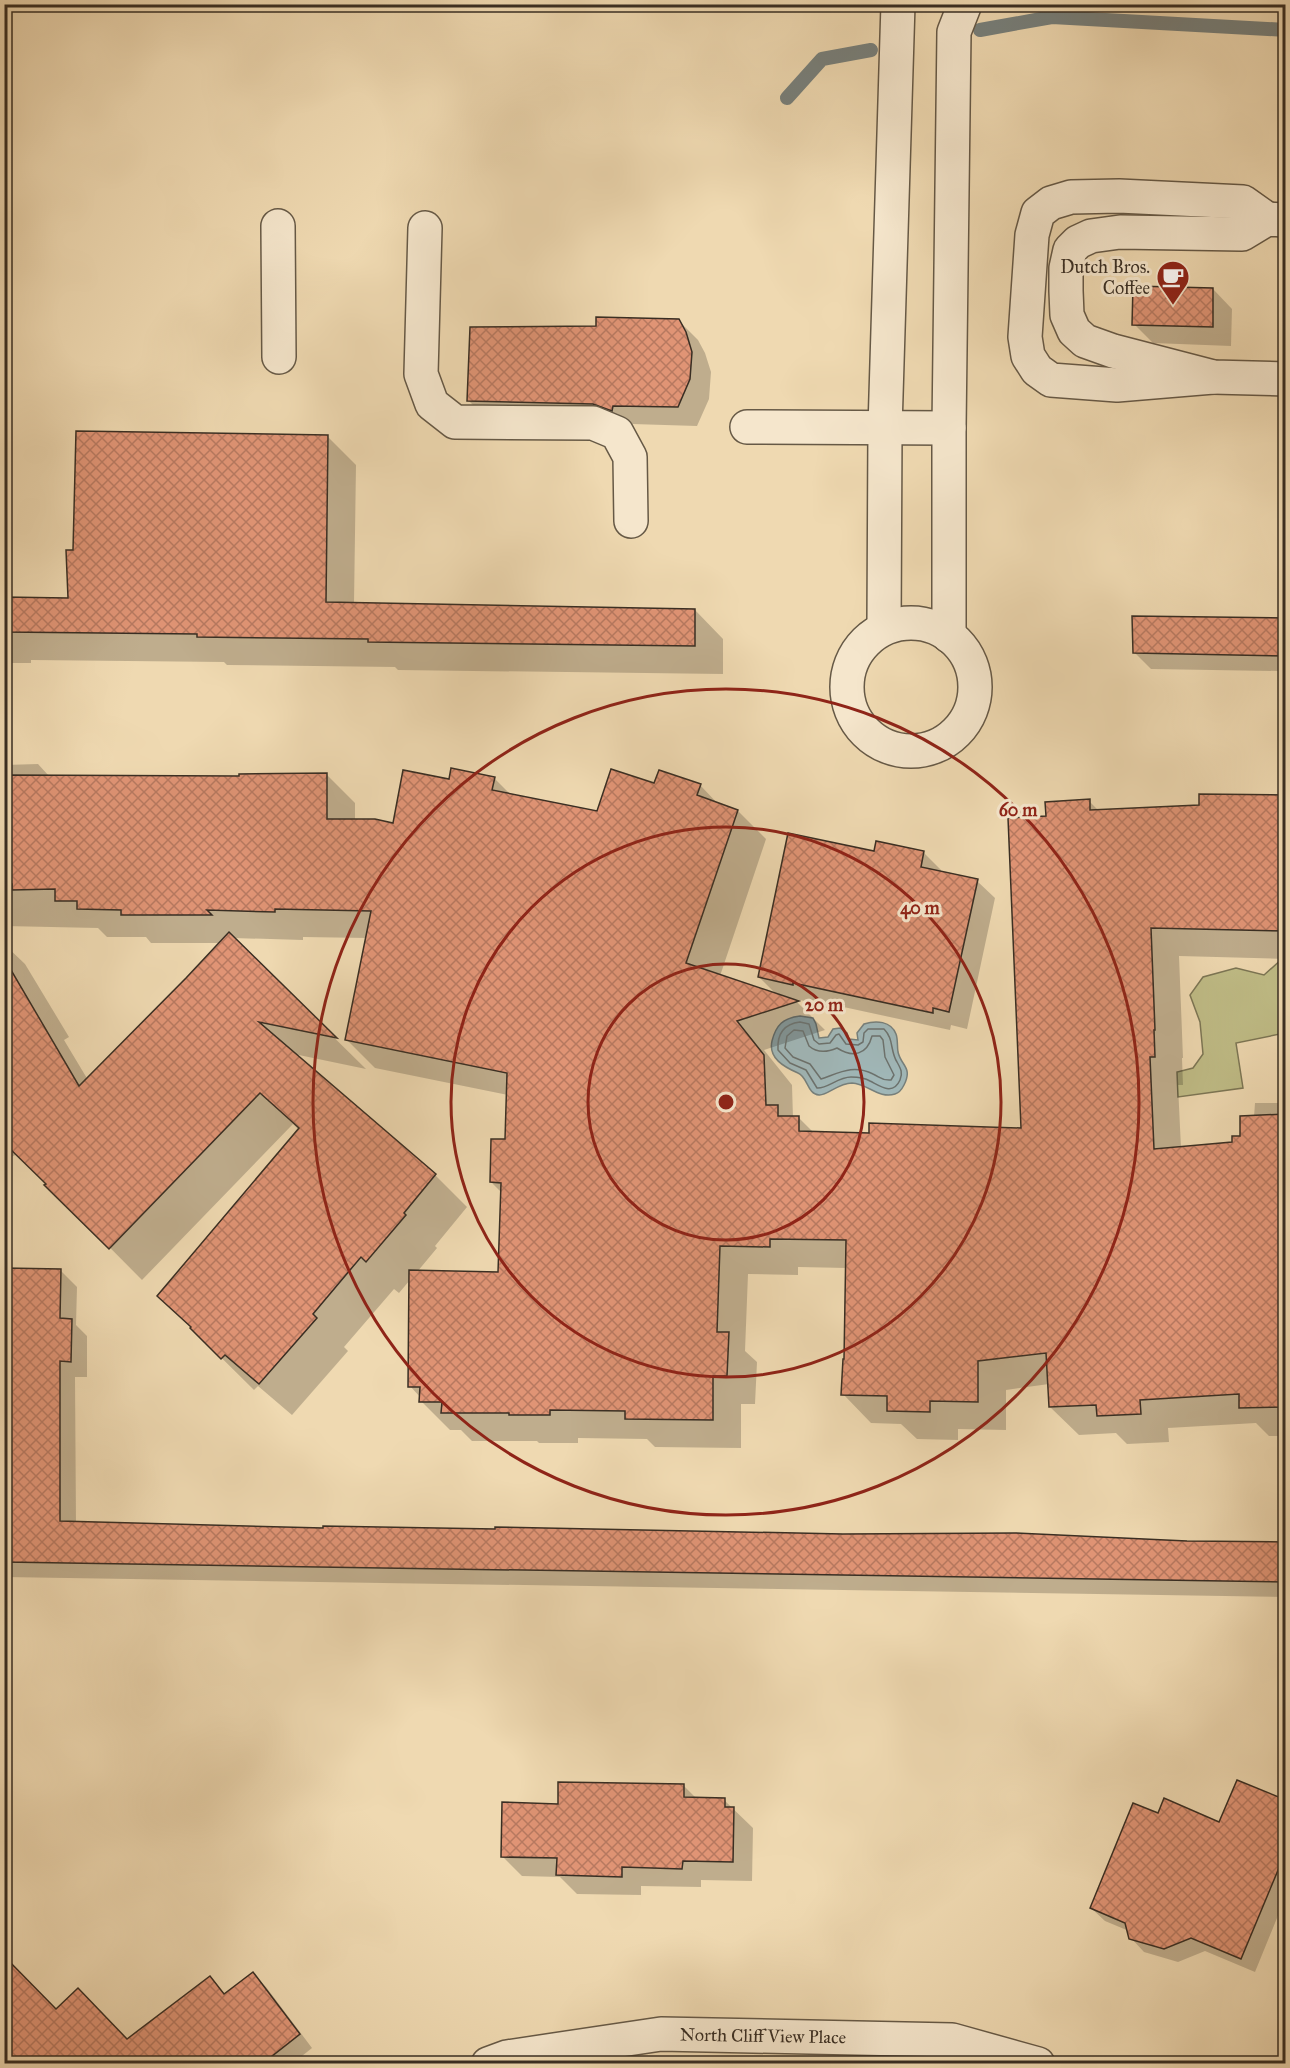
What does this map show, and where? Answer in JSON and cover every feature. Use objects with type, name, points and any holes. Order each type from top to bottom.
[{"type":"street","points":[[884,628],[885,428],[898,4]]},
{"type":"street","points":[[949,636],[954,33],[965,4]]},
{"type":"street","points":[[1276,220],[1243,202],[1071,196],[1051,203],[1038,213],[1032,235],[1025,337],[1028,356],[1037,370],[1051,380],[1117,385],[1213,376],[1286,379]]},
{"type":"street","points":[[1213,376],[1113,351],[1085,341],[1074,331],[1067,315],[1066,268],[1070,250],[1078,242],[1091,236],[1120,232],[1242,234],[1276,220]]},
{"type":"street","points":[[278,226],[279,357]]},
{"type":"street","points":[[425,228],[421,374],[432,404],[455,422],[593,423],[617,433],[630,457],[631,521]]},
{"type":"street","points":[[747,427],[949,428]]},
{"type":"street","points":[[901,623],[918,623],[935,627],[949,636],[964,651],[973,671],[975,693],[969,713],[957,731],[940,744],[920,750],[899,750],[878,743],[862,729],[851,710],[847,690],[849,670],[856,653],[884,628],[901,623]]},
{"type":"street","name":"North Cliff View Place","points":[[488,2064],[507,2057],[661,2034],[952,2040],[1038,2064]]},
{"type":"shaded area","points":[[1283,958],[1286,958],[1285,1033],[1236,1043],[1243,1088],[1178,1097],[1177,1072],[1193,1068],[1203,1054],[1200,1022],[1190,995],[1203,977],[1236,968],[1264,975]]},
{"type":"water","points":[[800,1016],[813,1018],[819,1038],[828,1037],[833,1029],[840,1028],[847,1033],[849,1039],[858,1040],[857,1033],[864,1024],[878,1022],[891,1026],[896,1034],[899,1057],[907,1070],[904,1085],[898,1093],[889,1095],[852,1083],[842,1085],[822,1095],[815,1094],[801,1075],[778,1061],[771,1047],[778,1027],[789,1018]]},
{"type":"building","name":"Dutch Bros. Coffee","points":[[1133,286],[1213,288],[1213,327],[1132,325]]},
{"type":"building","points":[[596,317],[679,319],[692,352],[690,379],[678,407],[613,406],[612,411],[593,404],[467,401],[470,327],[596,326]]},
{"type":"building","points":[[76,431],[328,435],[326,602],[695,609],[695,646],[368,642],[368,639],[197,637],[197,634],[4,632],[4,597],[68,598],[66,550],[73,550]]},
{"type":"building","points":[[1132,616],[1286,618],[1286,656],[1133,653]]},
{"type":"building","points":[[451,768],[495,777],[492,790],[597,811],[611,769],[654,783],[659,770],[701,784],[697,795],[738,810],[686,963],[799,1001],[737,1021],[764,1055],[766,1105],[778,1105],[778,1116],[799,1116],[799,1131],[869,1133],[869,1123],[1021,1128],[1008,818],[1046,816],[1045,802],[1090,799],[1090,810],[1199,805],[1199,794],[1286,795],[1286,931],[1151,928],[1155,1057],[1150,1057],[1154,1149],[1232,1142],[1232,1136],[1240,1136],[1240,1116],[1286,1114],[1286,1407],[1239,1408],[1239,1394],[1140,1400],[1141,1414],[1097,1416],[1096,1405],[1049,1407],[1046,1353],[978,1361],[978,1402],[930,1401],[930,1412],[887,1411],[887,1396],[841,1395],[844,1359],[846,1240],[770,1239],[770,1247],[720,1246],[717,1332],[729,1332],[727,1376],[713,1376],[713,1420],[625,1419],[625,1411],[550,1410],[550,1415],[441,1413],[442,1402],[419,1402],[420,1387],[408,1387],[409,1270],[498,1272],[501,1183],[490,1182],[491,1139],[505,1139],[507,1073],[345,1040],[371,911],[207,910],[212,915],[121,915],[121,910],[77,909],[77,901],[55,901],[55,889],[12,890],[12,884],[4,885],[4,775],[239,776],[239,774],[327,773],[327,819],[375,819],[393,823],[403,770],[449,779]]},
{"type":"building","points":[[788,833],[874,851],[876,841],[924,851],[921,867],[978,879],[949,1012],[933,1008],[933,1013],[758,977]]},
{"type":"building","points":[[229,932],[337,1038],[259,1022],[436,1174],[404,1213],[406,1215],[366,1262],[361,1257],[313,1314],[317,1318],[259,1384],[225,1355],[221,1359],[157,1296],[299,1128],[260,1093],[109,1249],[4,1143],[4,958],[79,1086]]},
{"type":"building","points":[[4,1268],[61,1269],[60,1318],[72,1319],[71,1362],[60,1361],[60,1521],[323,1528],[323,1526],[495,1529],[495,1527],[843,1534],[1016,1533],[1187,1541],[1286,1542],[1286,1582],[4,1562]]},
{"type":"building","points":[[1237,1780],[1286,1800],[1286,1851],[1241,1959],[1191,1938],[1164,1949],[1129,1939],[1125,1923],[1090,1908],[1133,1803],[1158,1813],[1164,1798],[1219,1822]]},
{"type":"building","points":[[558,1782],[684,1784],[684,1797],[725,1798],[725,1807],[734,1807],[733,1862],[683,1861],[682,1869],[622,1867],[622,1877],[556,1875],[557,1858],[501,1857],[502,1802],[558,1804]]},
{"type":"building","points":[[4,1956],[56,2009],[78,1988],[127,2039],[210,1976],[224,1994],[253,1972],[300,2034],[262,2064],[4,2064]]},
{"type":"waterway","points":[[980,30],[1052,17],[1286,30]]},
{"type":"waterway","points":[[787,98],[822,59],[871,50]]},
{"type":"place","name":"Dutch Bros. Coffee","points":[[1173,306]]}]
